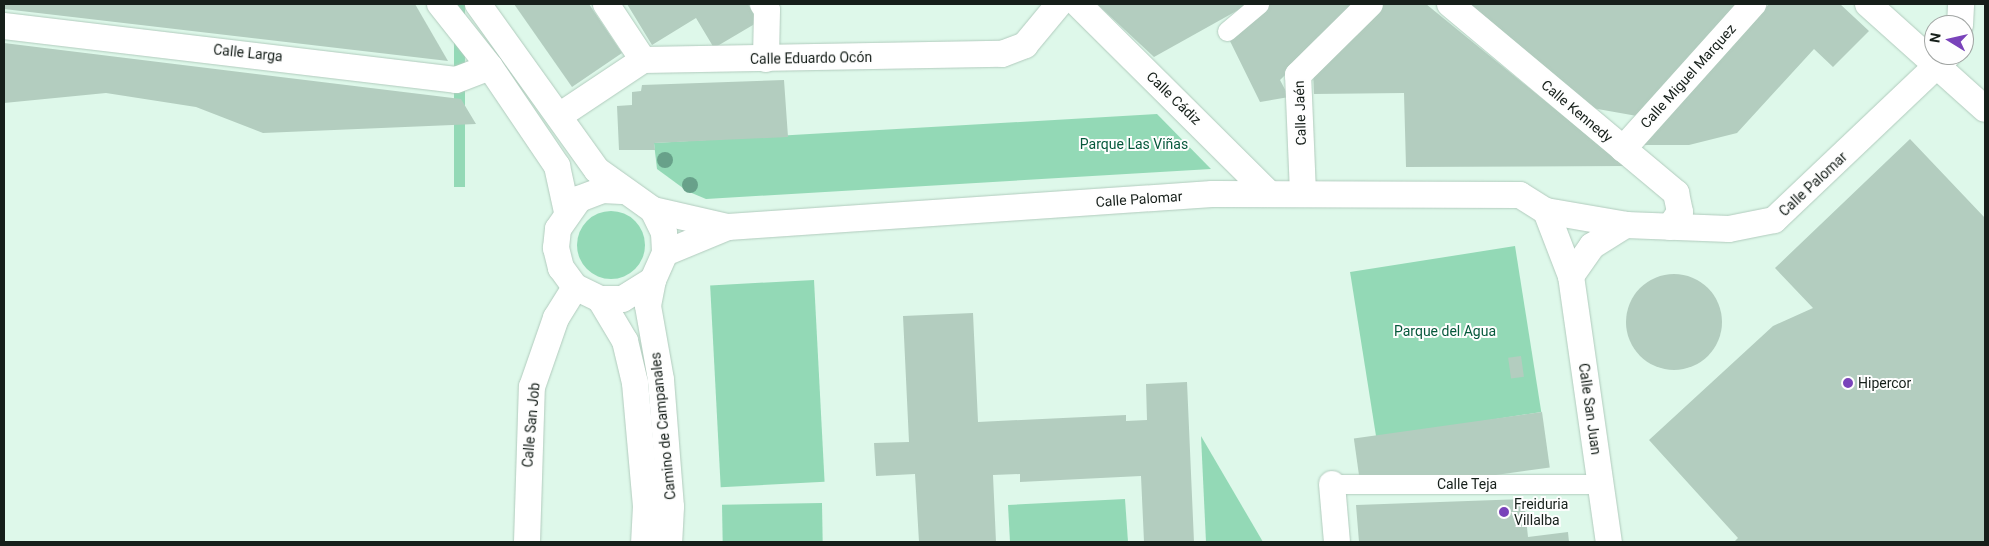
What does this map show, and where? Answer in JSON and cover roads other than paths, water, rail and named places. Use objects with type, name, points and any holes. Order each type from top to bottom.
[{"type":"street","points":[[440,4],[490,67],[557,166],[567,212]]},
{"type":"street","points":[[478,4],[597,170],[622,191],[653,210],[664,233],[665,254],[653,280],[622,299],[600,299],[575,287],[561,268],[556,248],[558,229],[567,212],[579,199],[602,190],[622,191]]},
{"type":"street","points":[[559,116],[643,60],[606,4]]},
{"type":"street","points":[[763,4],[766,59]]},
{"type":"street","name":"Calle Eduardo Ocón","points":[[643,60],[1002,54],[1025,44],[1059,4]]},
{"type":"street","name":"Calle Cádiz","points":[[1078,4],[1268,193]]},
{"type":"street","points":[[1227,31],[1259,4]]},
{"type":"street","name":"Calle Jaén","points":[[1304,193],[1298,75],[1370,4]]},
{"type":"street","name":"Calle Kennedy","points":[[1450,4],[1676,193],[1680,212],[1670,227]]},
{"type":"street","name":"Calle Miguel Marquez","points":[[1623,149],[1753,4]]},
{"type":"street","points":[[1868,4],[1924,46]]},
{"type":"street","name":"Calle Larga","points":[[4,26],[456,80],[490,67]]},
{"type":"street","name":"Calle Palomar","points":[[653,210],[728,227],[1268,193],[1503,192],[1520,195],[1546,211],[1626,225],[1736,228],[1774,220],[1940,65]]},
{"type":"street","points":[[1947,65],[1985,109]]},
{"type":"street","points":[[1546,211],[1571,276]]},
{"type":"street","points":[[1571,276],[1592,246],[1626,225]]},
{"type":"street","name":"Calle Palomar","points":[[665,254],[728,227]]},
{"type":"street","name":"Calle San Juan","points":[[1571,276],[1609,542]]},
{"type":"street","name":"Camino de Campanales","points":[[653,280],[648,306],[661,380],[671,507],[669,542]]},
{"type":"street","name":"Calle San Job","points":[[527,542],[532,387],[556,318],[575,287]]},
{"type":"street","name":"Camino de Campanales","points":[[600,299],[625,341],[635,382],[646,506],[644,542]]},
{"type":"street","points":[[1332,484],[1337,542]]},
{"type":"street","name":"Calle Teja","points":[[1332,484],[1601,484]]},
{"type":"place","name":"Hipercor","points":[[1848,383]]},
{"type":"place","name":"Freiduria Villalba","points":[[1504,512]]},
{"type":"park label","name":"Parque Las Viñas","points":[[1134,144]]},
{"type":"park label","name":"Parque del Agua","points":[[1445,331]]}]
